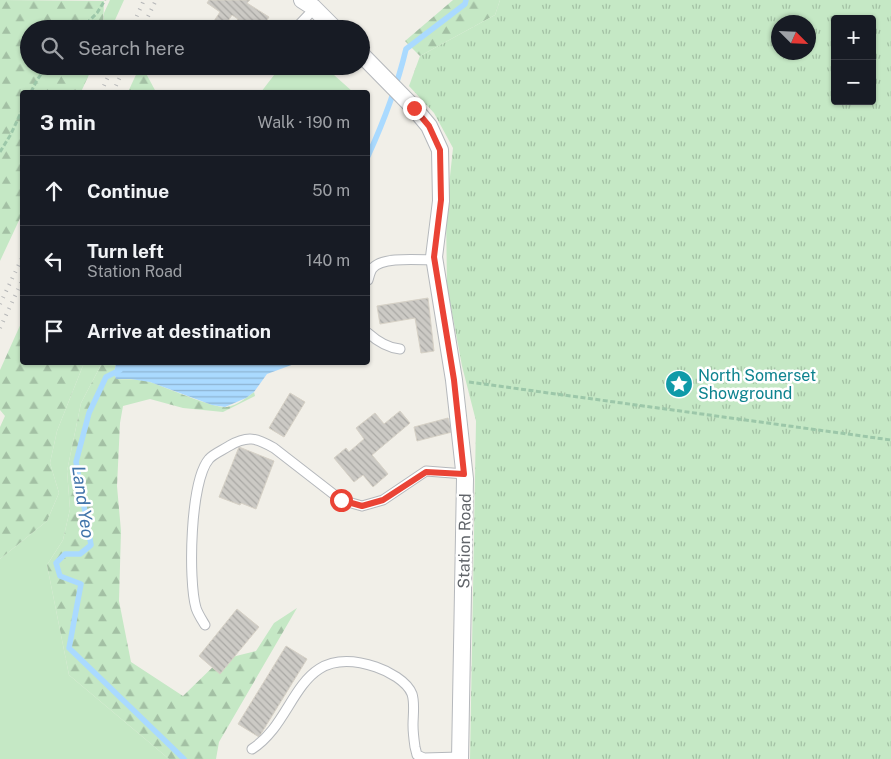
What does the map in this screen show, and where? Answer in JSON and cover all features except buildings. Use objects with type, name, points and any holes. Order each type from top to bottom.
[{"type":"street","points":[[305,2],[325,20]]},
{"type":"street","name":"Station Road","points":[[370,63],[429,126],[440,150],[441,200],[435,260],[454,380],[464,474],[460,758]]},
{"type":"lane","points":[[298,20],[305,2]]},
{"type":"lane","points":[[370,274],[372,268],[393,260],[435,260]]},
{"type":"lane","points":[[370,336],[394,349],[400,350]]},
{"type":"lane","points":[[205,625],[196,609],[191,567],[195,505],[201,476],[209,458],[231,445],[246,438],[262,442],[274,448],[341,500],[362,506],[383,500],[426,472],[464,474]]},
{"type":"lane","points":[[252,750],[270,734],[294,696],[313,673],[338,662],[359,663],[378,668],[399,679],[408,687],[413,695],[415,748],[418,755],[424,758],[460,758]]},
{"type":"path","points":[[89,20],[105,0]]},
{"type":"path","points":[[32,90],[41,75]]},
{"type":"path","points":[[0,152],[20,114]]},
{"type":"path","points":[[454,380],[891,440]]},
{"type":"green space","points":[[0,0],[104,1],[103,20],[20,20],[20,75],[89,75],[82,90],[20,90],[20,218],[0,261]]},
{"type":"green space","points":[[110,0],[124,0],[115,20],[104,20],[104,13]]},
{"type":"green space","points":[[453,0],[500,0],[495,15],[420,56],[405,41]]},
{"type":"green space","name":"North Somerset Showground","points":[[500,0],[891,0],[891,759],[470,759],[476,421],[462,366],[447,286],[446,214],[453,148],[434,113],[409,86],[420,56],[495,15]]},
{"type":"green space","points":[[136,75],[147,75],[155,90],[129,90]]},
{"type":"green space","points":[[274,75],[334,75],[351,90],[263,90]]},
{"type":"green space","points":[[20,325],[20,365],[83,365],[57,431],[50,463],[59,493],[47,521],[0,559],[0,427],[5,416],[0,410],[0,370]]},
{"type":"green space","points":[[83,365],[101,365],[81,403],[67,471],[70,509],[63,540],[47,565],[69,675],[169,759],[0,759],[0,559],[47,521],[59,493],[50,463],[57,431]]},
{"type":"green space","points":[[101,365],[116,365],[114,373],[116,379],[146,381],[221,407],[235,405],[254,392],[255,396],[223,412],[183,408],[150,399],[123,406],[120,423],[117,486],[121,531],[119,601],[131,662],[183,696],[220,660],[256,651],[274,623],[297,608],[219,742],[216,759],[169,759],[69,675],[47,565],[63,540],[70,509],[67,471],[81,403]]},
{"type":"water","points":[[115,365],[292,365],[267,374],[254,392],[246,398],[225,407],[212,405],[150,382],[116,379],[114,373]]},
{"type":"waterway","name":"Land Yeo","points":[[370,151],[390,104],[406,49],[465,4],[466,0]]},
{"type":"waterway","name":"Land Yeo","points":[[120,370],[106,377],[89,413],[76,462],[91,545],[80,554],[65,554],[56,563],[60,576],[81,584],[69,648],[184,759]]},
{"type":"railway","points":[[135,20],[144,0]]},
{"type":"railway","points":[[146,20],[156,0]]},
{"type":"railway","points":[[102,90],[109,75]]},
{"type":"railway","points":[[114,90],[121,75]]},
{"type":"railway","points":[[0,304],[20,262]]},
{"type":"railway","points":[[0,328],[20,285]]},
{"type":"place","name":"North Somerset Showground","points":[[679,384]]},
{"type":"route","points":[[341,500],[362,506],[383,500],[426,472],[464,474],[454,380],[434,257],[441,200],[440,150],[429,126],[414,108]]}]
